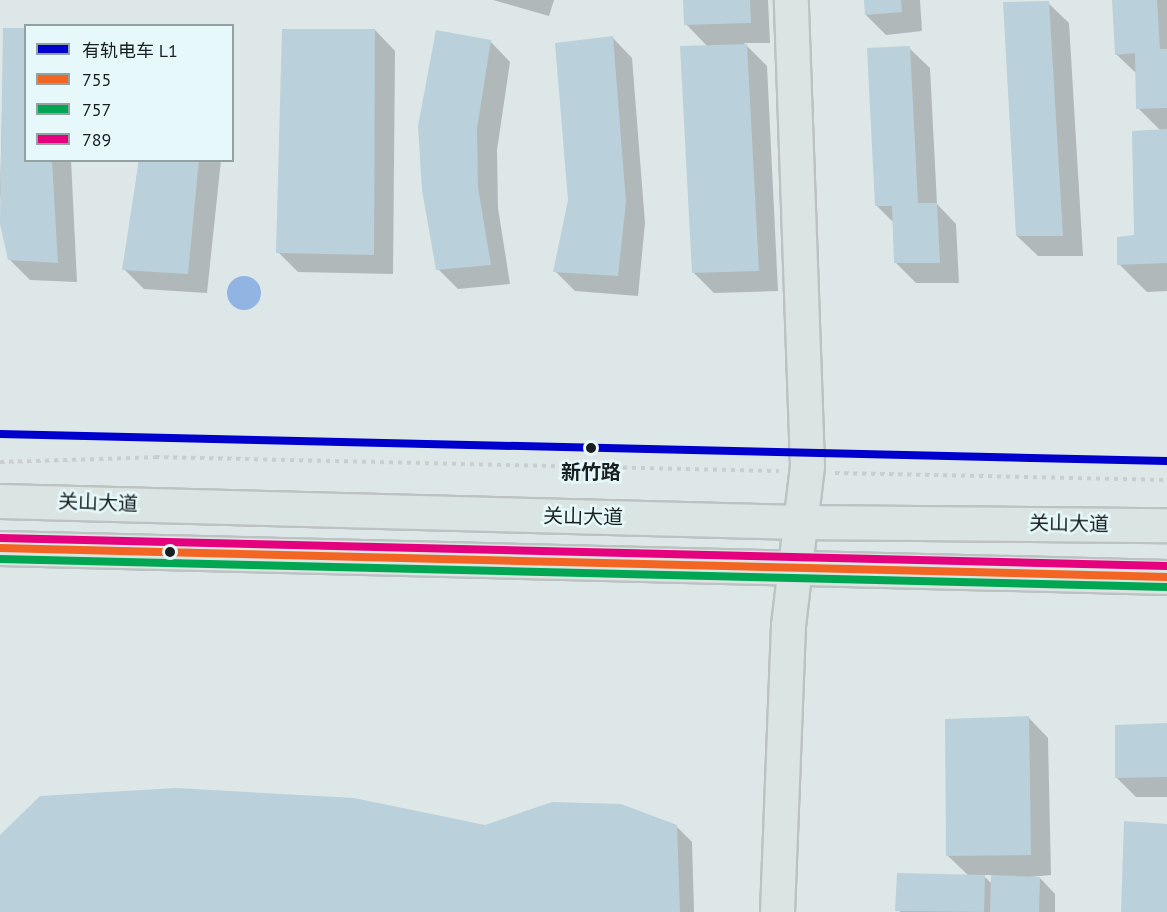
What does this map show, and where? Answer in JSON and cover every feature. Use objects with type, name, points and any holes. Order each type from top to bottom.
[{"type":"main road","points":[[777,912],[788,625],[806,472],[791,0]]},
{"type":"main road","name":"关山大道","points":[[0,501],[799,522],[1167,525]]},
{"type":"main road","points":[[0,548],[1167,577]]},
{"type":"path","points":[[0,462],[155,457],[1167,480]]},
{"type":"water","points":[[244,276],[256,281],[261,293],[256,305],[244,310],[232,305],[227,293],[232,281]]},
{"type":"building","points":[[683,0],[750,0],[751,23],[684,25]]},
{"type":"building","points":[[864,0],[901,0],[902,12],[865,15]]},
{"type":"building","points":[[1112,0],[1157,0],[1160,49],[1167,49],[1167,108],[1136,109],[1135,53],[1115,55]]},
{"type":"building","points":[[1049,1],[1063,236],[1016,236],[1003,2]]},
{"type":"building","points":[[3,28],[24,28],[24,162],[52,162],[58,263],[8,260],[0,224]]},
{"type":"building","points":[[282,29],[375,29],[374,255],[276,253]]},
{"type":"building","points":[[436,30],[491,40],[477,129],[478,187],[491,265],[436,270],[422,190],[418,126]]},
{"type":"building","points":[[613,36],[626,202],[618,276],[553,272],[568,200],[555,43]]},
{"type":"building","points":[[747,44],[759,271],[692,273],[680,46]]},
{"type":"building","points":[[910,46],[918,203],[937,203],[940,263],[894,263],[892,206],[875,206],[867,48]]},
{"type":"building","points":[[1167,129],[1167,263],[1117,265],[1117,237],[1134,235],[1132,131]]},
{"type":"building","points":[[139,162],[199,162],[188,274],[122,270]]},
{"type":"building","points":[[1029,716],[1031,855],[946,856],[945,719]]},
{"type":"building","points":[[1167,723],[1167,777],[1115,778],[1115,725]]},
{"type":"building","points":[[176,788],[354,798],[485,825],[552,802],[621,804],[677,825],[680,912],[0,912],[0,835],[40,796]]},
{"type":"building","points":[[1124,821],[1167,824],[1167,912],[1121,912]]},
{"type":"building","points":[[897,873],[985,875],[984,912],[895,911]]},
{"type":"building","points":[[991,875],[1040,877],[1039,912],[990,912]]},
{"type":"tram line","name":"L1","points":[[0,434],[1167,461]]},
{"type":"transit line","name":"789","points":[[0,538],[1167,566]]},
{"type":"transit line","name":"755","points":[[0,548],[1167,577]]},
{"type":"transit line","name":"757","points":[[0,559],[1167,587]]},
{"type":"place","name":"新竹路","points":[[591,448]]}]
